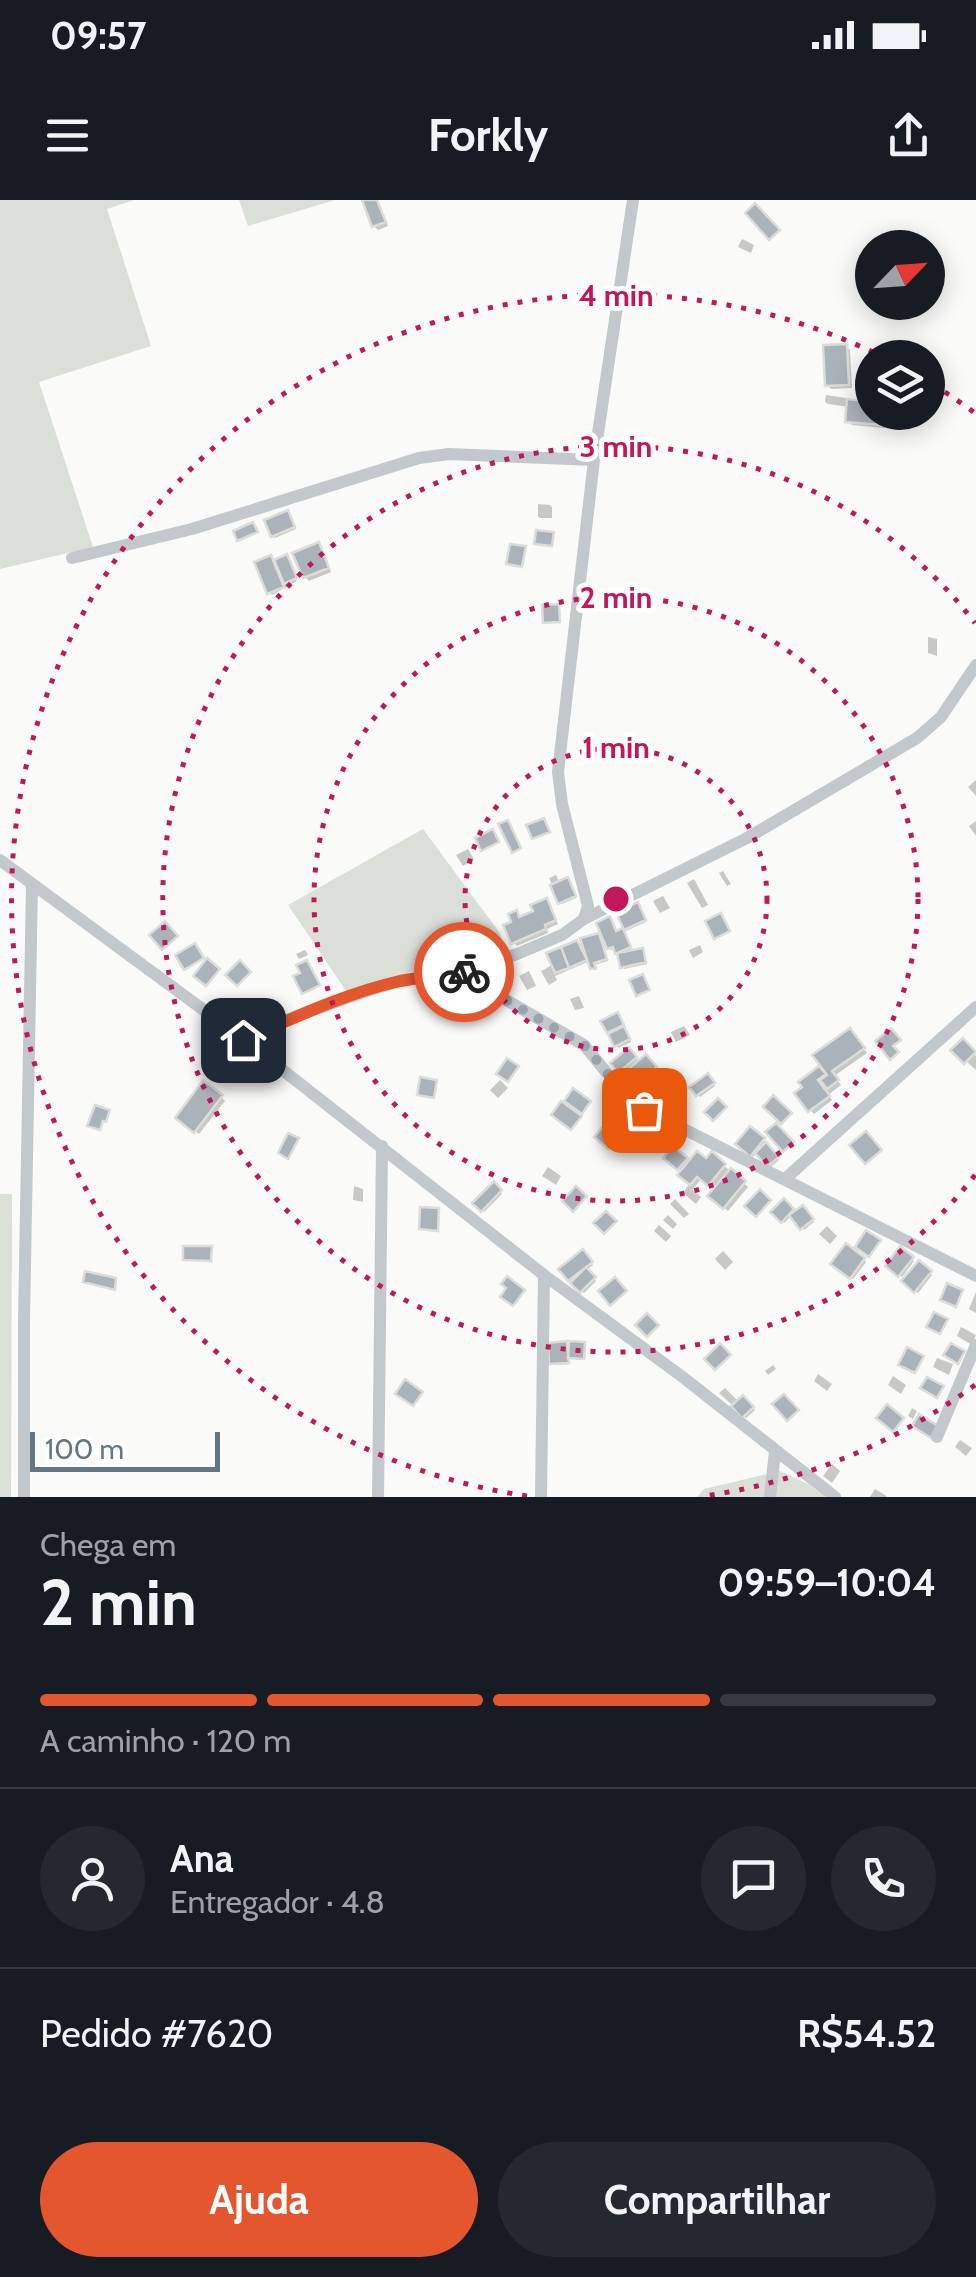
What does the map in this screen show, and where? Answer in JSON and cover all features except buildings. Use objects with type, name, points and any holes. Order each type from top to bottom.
[{"type":"street","points":[[584,919],[588,906],[562,804],[558,772],[594,460],[632,200]]},
{"type":"street","points":[[72,558],[192,529],[419,458],[448,454],[594,460]]},
{"type":"street","points":[[243,1040],[382,986],[469,971],[562,935],[584,919],[747,838],[918,738],[940,717],[976,665]]},
{"type":"street","points":[[0,860],[382,1146],[835,1497]]},
{"type":"street","points":[[24,1497],[32,885]]},
{"type":"street","points":[[469,971],[487,989],[584,1045],[621,1090],[644,1110],[976,1276]]},
{"type":"street","points":[[785,1180],[976,1006]]},
{"type":"street","points":[[378,1497],[382,1146]]},
{"type":"street","points":[[541,1497],[544,1274]]},
{"type":"street","points":[[937,1438],[976,1345]]},
{"type":"street","points":[[770,1497],[775,1451]]},
{"type":"shaded area","points":[[0,200],[134,200],[107,209],[151,346],[39,382],[93,547],[0,569]]},
{"type":"shaded area","points":[[239,200],[335,200],[248,226]]},
{"type":"shaded area","points":[[423,829],[499,932],[504,945],[346,991],[288,905]]},
{"type":"shaded area","points":[[0,1194],[12,1194],[11,1497],[0,1497]]},
{"type":"shaded area","points":[[780,1471],[825,1497],[697,1497],[704,1489]]},
{"type":"way so far","points":[[464,972],[469,971],[487,989],[584,1045],[621,1090],[644,1110]]},
{"type":"route","points":[[243,1040],[366,991],[464,972]]}]
